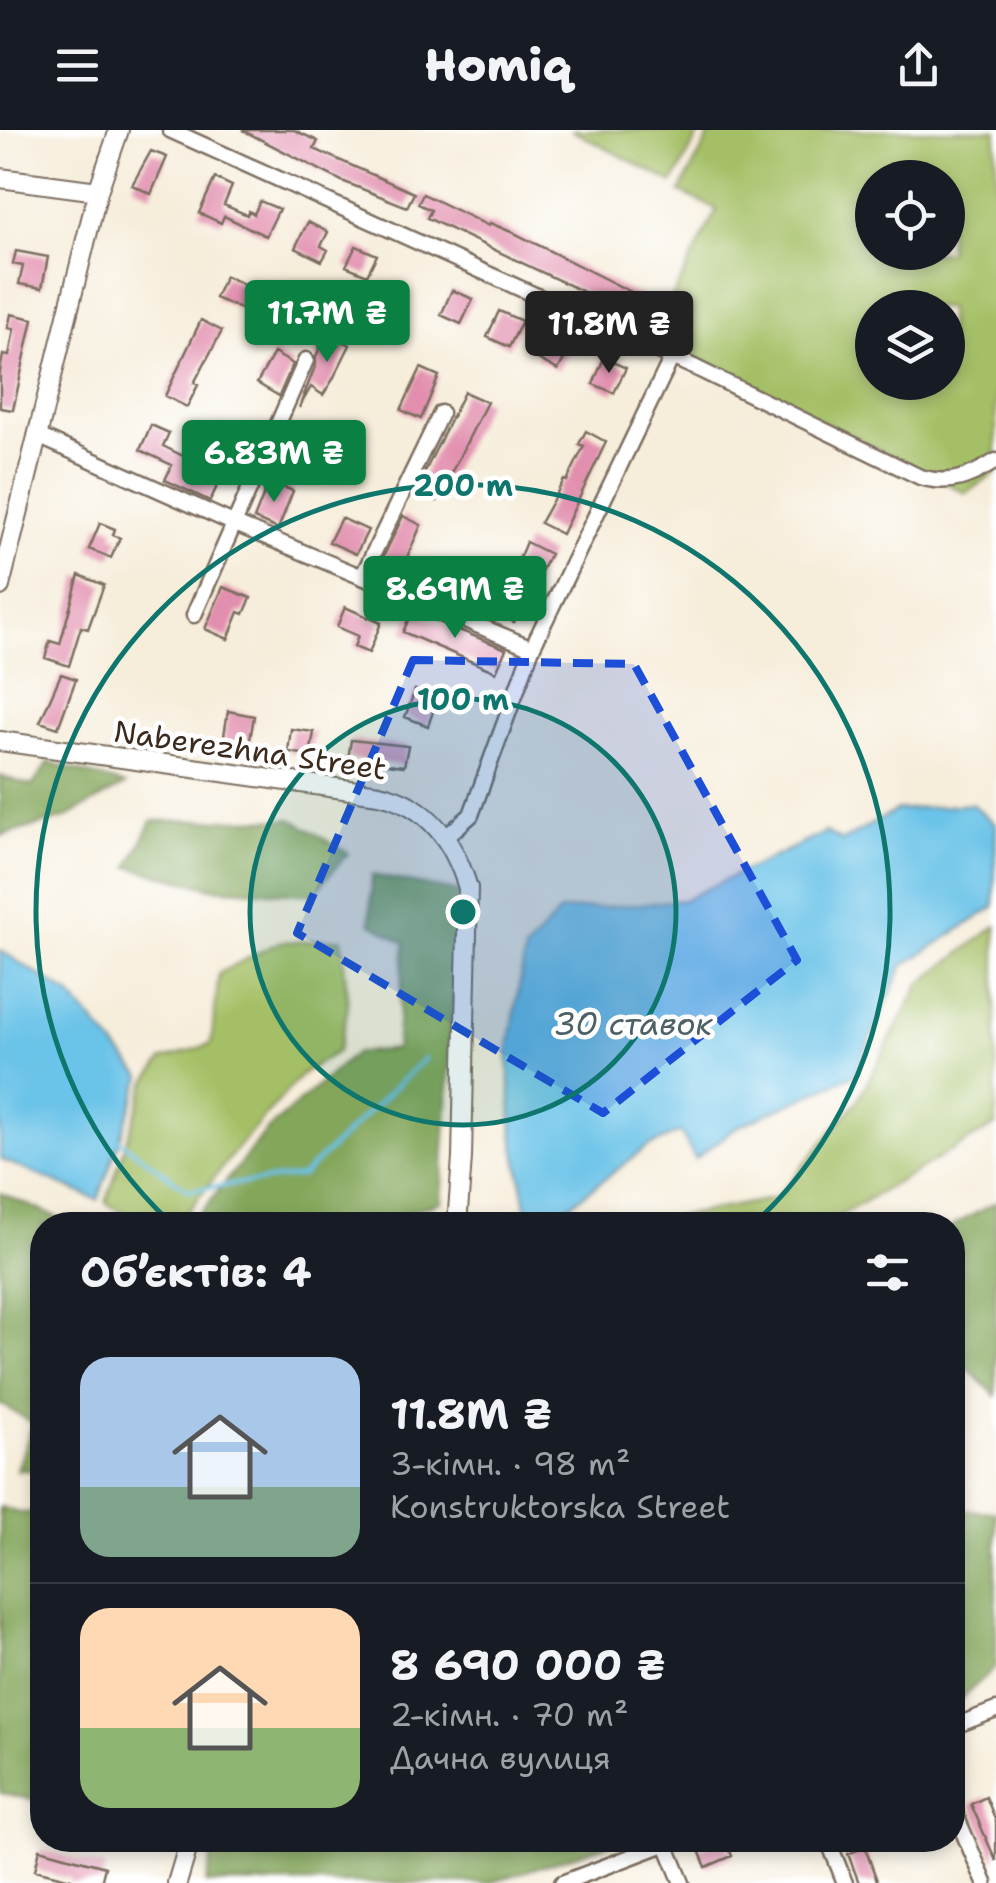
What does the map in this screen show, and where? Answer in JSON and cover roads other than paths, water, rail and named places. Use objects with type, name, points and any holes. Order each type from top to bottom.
[{"type":"street","points":[[0,586],[98,191],[119,130]]},
{"type":"street","points":[[170,130],[672,357],[920,477],[952,482],[996,461]]},
{"type":"street","points":[[0,178],[98,191]]},
{"type":"street","points":[[447,836],[471,815],[532,648],[672,357]]},
{"type":"street","points":[[194,616],[306,360]]},
{"type":"street","points":[[362,577],[441,412]]},
{"type":"street","points":[[36,436],[532,648]]},
{"type":"street","name":"Naberezhna Street","points":[[0,742],[379,794],[406,803],[447,836],[468,888],[462,1158],[457,1212]]},
{"type":"street","points":[[965,1722],[996,1710]]},
{"type":"street","points":[[965,1836],[985,1883]]},
{"type":"street","points":[[177,1883],[186,1852]]},
{"type":"street","points":[[562,1883],[644,1852]]},
{"type":"street","points":[[673,1852],[682,1883]]},
{"type":"street","points":[[833,1852],[845,1883]]},
{"type":"water","name":"30 ставок","points":[[972,804],[996,824],[994,907],[903,966],[854,1075],[737,1127],[695,1159],[680,1132],[647,1147],[566,1208],[527,1212],[513,1135],[508,1053],[525,951],[560,911],[683,900],[826,832],[842,841],[897,810]]},
{"type":"water","points":[[0,950],[69,994],[142,1077],[98,1200],[0,1159]]},
{"type":"waterway","points":[[119,1140],[188,1190],[302,1176],[425,1058]]}]
